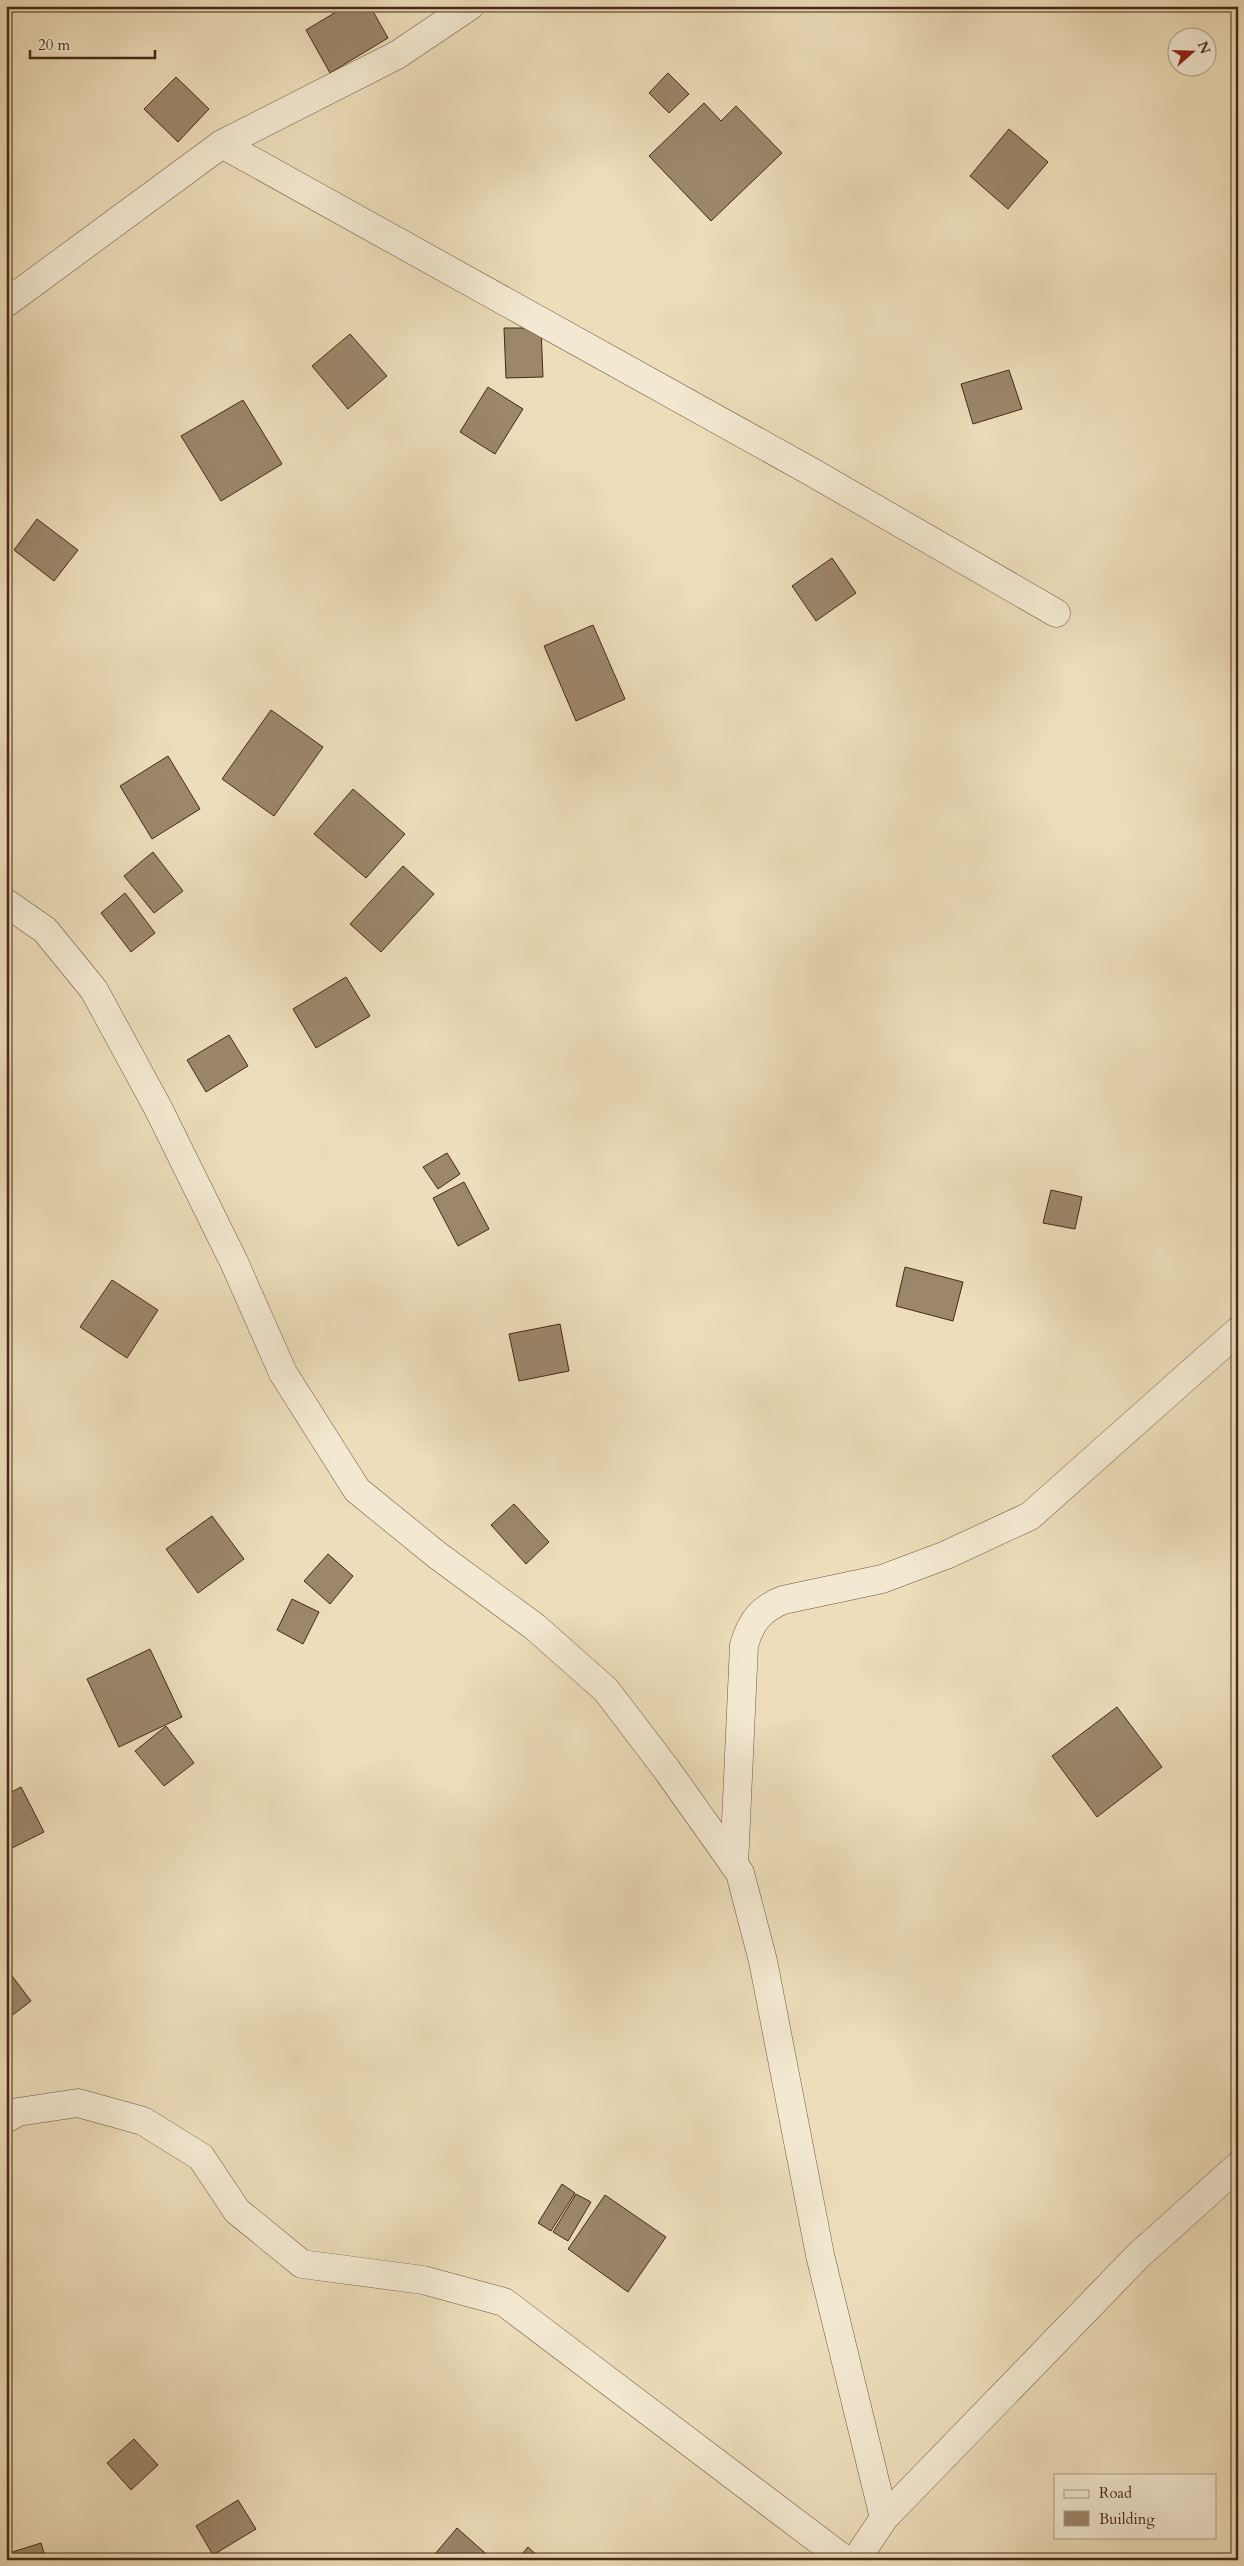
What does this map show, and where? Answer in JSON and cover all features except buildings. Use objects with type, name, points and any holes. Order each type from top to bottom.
[{"type":"street","points":[[6,303],[222,144],[397,55],[470,6]]},
{"type":"street","points":[[222,144],[810,471],[1056,613]]},
{"type":"street","points":[[6,903],[45,930],[94,990],[166,1125],[234,1262],[283,1373],[356,1490],[437,1555],[535,1628],[606,1690],[667,1770],[740,1873],[763,1961],[820,2255],[884,2518]]},
{"type":"street","points":[[734,1865],[744,1644],[748,1629],[756,1616],[769,1606],[783,1600],[892,1575],[946,1556],[1030,1516],[1238,1330]]},
{"type":"street","points":[[6,2119],[18,2112],[78,2103],[143,2121],[201,2157],[237,2211],[302,2264],[423,2280],[504,2302],[845,2560]]},
{"type":"street","points":[[856,2560],[884,2518],[1138,2256],[1238,2166]]}]
